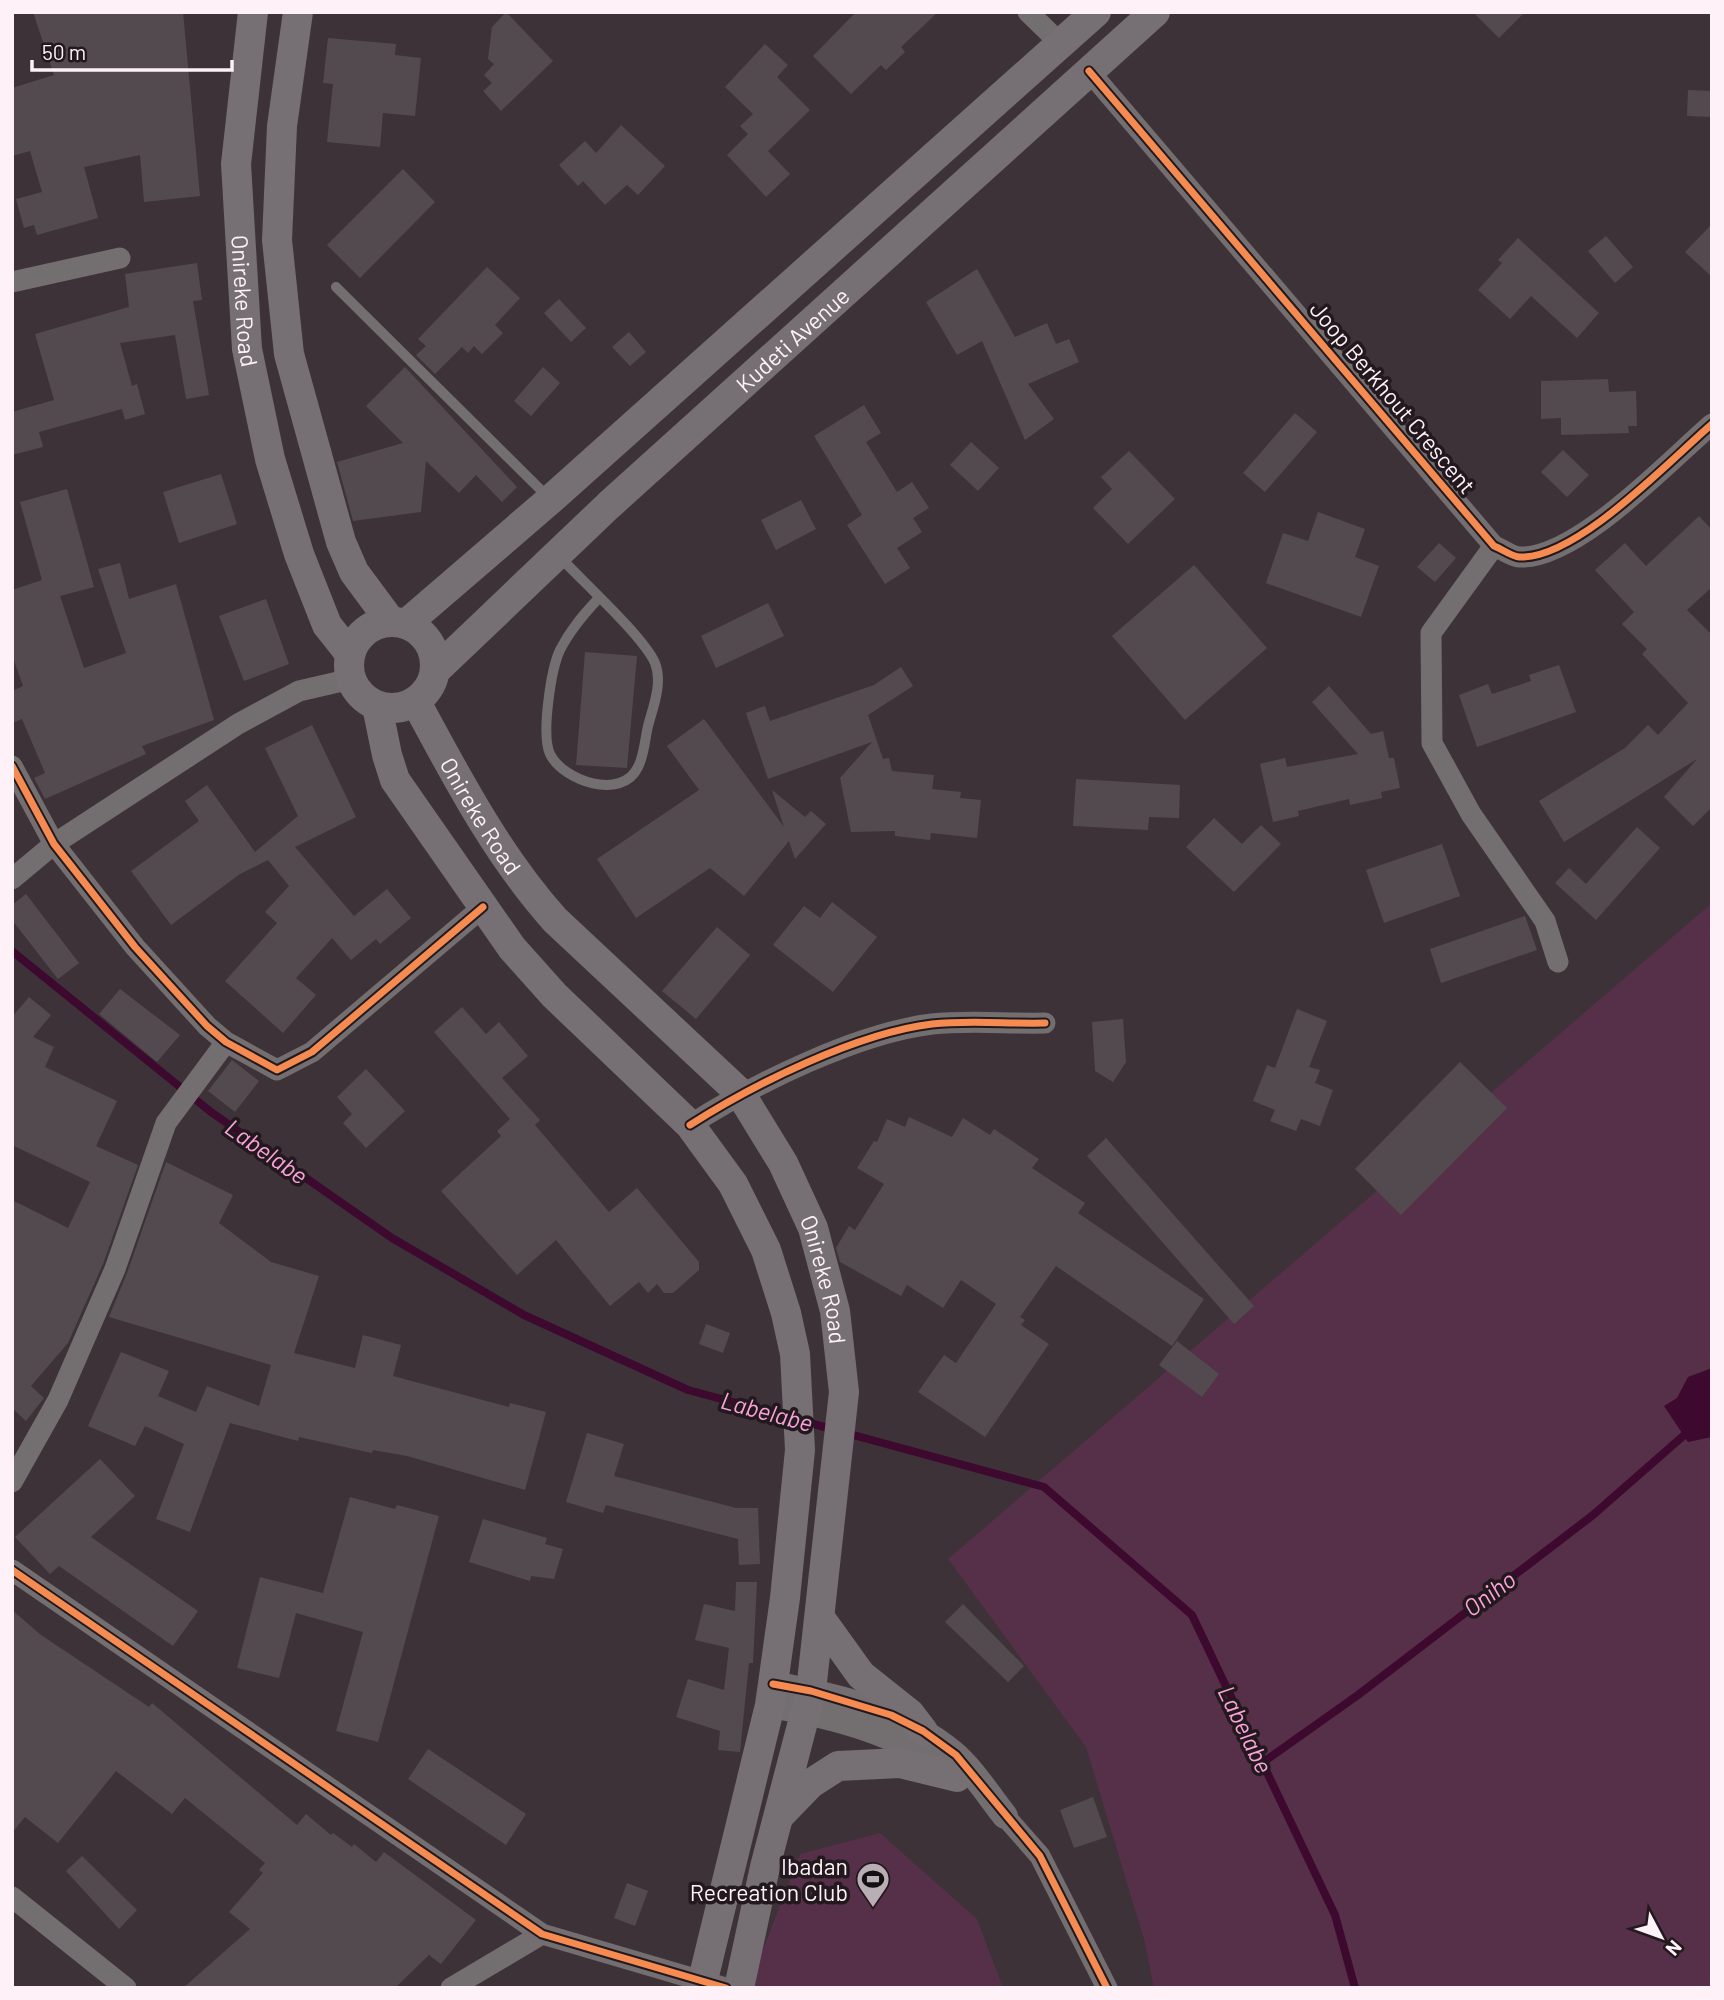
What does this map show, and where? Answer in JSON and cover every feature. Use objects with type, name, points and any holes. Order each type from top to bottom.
[{"type":"main road","name":"Onireke Road","points":[[253,12],[236,164],[247,349],[270,458],[299,554],[327,625],[351,666]]},
{"type":"main road","name":"Onireke Road","points":[[298,12],[282,126],[277,240],[289,354],[341,542],[354,572],[399,623]]},
{"type":"main road","name":"Kudeti Avenue","points":[[399,623],[551,500],[1096,12]]},
{"type":"main road","name":"Kudeti Avenue","points":[[436,670],[557,554],[1155,12]]},
{"type":"main road","points":[[399,623],[429,642],[436,670],[429,688],[416,702],[404,707],[377,706],[357,691],[351,666],[359,638],[373,627],[399,623]]},
{"type":"main road","name":"Onireke Road","points":[[416,702],[472,805],[527,889],[555,920],[740,1093],[783,1163],[813,1228],[835,1311],[844,1392],[809,1701],[765,1867],[739,1988]]},
{"type":"main road","name":"Onireke Road","points":[[377,706],[395,780],[512,948],[554,995],[690,1125],[733,1184],[766,1250],[795,1354],[800,1450],[772,1695],[710,1985]]},
{"type":"main road","points":[[820,1618],[861,1675],[910,1714],[923,1731]]},
{"type":"main road","points":[[779,1815],[810,1784],[838,1766],[900,1763],[957,1777]]},
{"type":"street","points":[[1028,12],[1061,44]]},
{"type":"street","name":"Joop Berkhout Crescent","points":[[1089,71],[1494,546]]},
{"type":"street","points":[[12,282],[120,258]]},
{"type":"street","points":[[1558,962],[1545,921],[1471,814],[1432,743],[1431,633],[1494,546],[1518,557],[1555,551],[1589,530],[1712,424]]},
{"type":"street","points":[[12,879],[54,844],[238,724],[351,666]]},
{"type":"street","points":[[12,766],[54,844],[135,947],[207,1027],[226,1042],[278,1070],[312,1052],[483,906]]},
{"type":"street","points":[[690,1125],[740,1093],[872,1038],[932,1024],[1045,1023]]},
{"type":"street","points":[[12,1482],[58,1400],[115,1269],[166,1123],[226,1042]]},
{"type":"street","points":[[12,1570],[542,1934],[710,1985]]},
{"type":"street","points":[[772,1695],[891,1715],[923,1731],[956,1755],[1040,1856],[1107,1988]]},
{"type":"street","points":[[809,1701],[891,1736],[957,1777],[1005,1816]]},
{"type":"street","points":[[12,1897],[125,1988]]},
{"type":"street","points":[[451,1988],[542,1934]]},
{"type":"lane","points":[[336,288],[551,500]]},
{"type":"lane","points":[[557,554],[640,641],[655,664],[658,686],[638,768],[624,784],[606,788],[565,770],[551,756],[545,735],[559,653],[574,626],[598,599]]},
{"type":"shaded area","points":[[1712,903],[1712,1988],[1154,1988],[1145,1943],[1086,1747],[948,1559]]},
{"type":"shaded area","points":[[1712,1368],[1712,1437],[1688,1442],[1664,1406],[1677,1398],[1688,1377]]},
{"type":"shaded area","name":"Ibadan Recreation Club","points":[[880,1833],[977,1919],[1003,1988],[748,1988],[800,1854]]},
{"type":"building","points":[[33,12],[183,12],[200,196],[144,202],[140,155],[84,167],[98,218],[37,235],[34,225],[24,228],[16,199],[42,192],[30,151],[12,156],[12,88],[54,75]]},
{"type":"building","points":[[506,12],[553,61],[501,111],[483,91],[492,83],[484,75],[494,64],[488,59],[492,27]]},
{"type":"building","points":[[856,12],[938,12],[901,47],[905,52],[886,70],[881,65],[851,94],[813,56]]},
{"type":"building","points":[[1473,12],[1525,12],[1499,38]]},
{"type":"building","points":[[328,38],[396,44],[395,55],[421,58],[415,116],[383,113],[380,147],[327,142],[333,84],[323,83]]},
{"type":"building","points":[[765,44],[788,65],[777,77],[810,110],[768,151],[790,174],[766,197],[727,155],[748,134],[740,126],[753,114],[725,87]]},
{"type":"building","points":[[1688,90],[1712,91],[1712,117],[1687,116]]},
{"type":"building","points":[[621,125],[665,166],[638,195],[627,185],[605,205],[583,181],[578,186],[559,165],[585,141],[596,153]]},
{"type":"building","points":[[403,169],[435,202],[360,278],[327,245]]},
{"type":"building","points":[[1712,224],[1712,277],[1685,252]]},
{"type":"building","points":[[1606,236],[1633,267],[1615,283],[1588,251]]},
{"type":"building","points":[[1518,238],[1599,313],[1577,338],[1531,296],[1510,319],[1478,290],[1502,263],[1498,260]]},
{"type":"building","points":[[197,263],[202,300],[193,301],[209,395],[186,399],[175,335],[120,343],[132,386],[137,384],[145,414],[125,420],[122,409],[39,432],[43,447],[12,455],[12,412],[54,400],[35,334],[129,307],[125,274]]},
{"type":"building","points":[[487,267],[520,298],[495,325],[503,333],[482,354],[474,346],[468,353],[462,347],[435,374],[416,355],[426,346],[418,339]]},
{"type":"building","points":[[977,269],[1015,337],[1047,323],[1056,344],[1069,339],[1079,362],[1028,384],[1054,419],[1025,440],[982,341],[957,355],[926,302]]},
{"type":"building","points":[[559,299],[586,328],[571,342],[544,313]]},
{"type":"building","points":[[629,332],[646,352],[630,366],[612,347]]},
{"type":"building","points":[[405,367],[517,487],[502,502],[476,475],[459,493],[426,461],[421,512],[353,521],[337,462],[403,443],[366,406]]},
{"type":"building","points":[[543,367],[560,383],[531,416],[514,401]]},
{"type":"building","points":[[1608,379],[1609,392],[1636,391],[1637,426],[1628,426],[1629,433],[1561,435],[1561,418],[1541,419],[1541,381]]},
{"type":"building","points":[[864,405],[881,433],[866,442],[897,492],[912,482],[929,508],[913,518],[922,532],[897,548],[910,568],[885,584],[847,525],[862,515],[814,436]]},
{"type":"building","points":[[1295,413],[1317,432],[1265,492],[1243,473]]},
{"type":"building","points":[[971,442],[999,468],[978,491],[950,465]]},
{"type":"building","points":[[1563,450],[1589,475],[1567,497],[1541,472]]},
{"type":"building","points":[[1129,451],[1175,499],[1128,544],[1093,508],[1112,489],[1101,477]]},
{"type":"building","points":[[221,474],[237,524],[179,543],[163,492]]},
{"type":"building","points":[[67,489],[94,587],[60,596],[84,668],[126,653],[98,569],[120,563],[129,599],[176,584],[214,720],[142,746],[146,754],[45,799],[34,778],[45,773],[22,719],[12,723],[12,691],[23,686],[12,655],[12,590],[42,580],[20,502]]},
{"type":"building","points":[[801,500],[816,529],[776,550],[761,520]]},
{"type":"building","points":[[1318,512],[1365,529],[1355,557],[1379,566],[1361,617],[1266,583],[1283,533],[1308,541]]},
{"type":"building","points":[[1699,516],[1712,530],[1712,587],[1687,610],[1712,635],[1712,807],[1693,826],[1664,797],[1697,759],[1564,842],[1539,801],[1625,748],[1648,725],[1658,735],[1688,703],[1642,654],[1647,649],[1622,624],[1634,612],[1595,570],[1625,543],[1646,566]]},
{"type":"building","points":[[1439,543],[1456,558],[1435,582],[1417,567]]},
{"type":"building","points":[[1194,565],[1267,648],[1185,720],[1112,636]]},
{"type":"building","points":[[266,599],[289,664],[244,681],[219,616]]},
{"type":"building","points":[[768,603],[784,636],[716,668],[701,636]]},
{"type":"building","points":[[585,652],[637,656],[627,768],[576,765]]},
{"type":"building","points":[[1559,665],[1576,712],[1477,747],[1459,695],[1488,684],[1492,694],[1531,681],[1529,675]]},
{"type":"building","points":[[901,667],[913,686],[868,715],[883,759],[889,758],[892,771],[934,775],[932,789],[961,792],[960,798],[981,800],[977,838],[931,833],[930,840],[895,836],[895,831],[851,832],[840,778],[872,742],[768,779],[746,713],[765,706],[770,721],[874,685]]},
{"type":"building","points":[[1329,686],[1371,734],[1383,731],[1389,758],[1394,758],[1400,788],[1381,792],[1382,798],[1350,805],[1349,799],[1298,811],[1299,816],[1273,822],[1260,764],[1285,758],[1287,767],[1358,754],[1312,702]]},
{"type":"building","points":[[704,719],[784,827],[772,790],[805,817],[811,811],[826,824],[795,859],[789,841],[744,896],[710,868],[636,918],[597,859],[699,790],[667,746]]},
{"type":"building","points":[[312,725],[356,817],[295,847],[354,916],[387,889],[411,918],[380,944],[376,939],[351,960],[332,938],[296,978],[316,995],[283,1033],[225,981],[277,923],[265,912],[289,886],[268,860],[240,874],[171,925],[131,871],[199,821],[185,801],[207,785],[255,852],[298,816],[265,748]]},
{"type":"building","points":[[1076,779],[1180,785],[1179,818],[1149,817],[1148,830],[1073,826]]},
{"type":"building","points":[[1214,818],[1242,844],[1261,825],[1281,844],[1234,892],[1186,847]]},
{"type":"building","points":[[1637,827],[1660,848],[1596,920],[1555,883],[1569,868],[1586,884]]},
{"type":"building","points":[[1442,844],[1460,896],[1384,923],[1366,870]]},
{"type":"building","points":[[26,894],[79,963],[58,979],[12,920],[12,905]]},
{"type":"building","points":[[832,902],[877,937],[833,992],[773,945],[804,906],[820,918]]},
{"type":"building","points":[[1525,916],[1537,950],[1441,983],[1430,949]]},
{"type":"building","points":[[717,927],[750,955],[696,1019],[662,991]]},
{"type":"building","points":[[120,989],[180,1035],[157,1062],[99,1014]]},
{"type":"building","points":[[29,997],[51,1015],[33,1037],[54,1047],[45,1067],[117,1101],[96,1146],[138,1165],[103,1264],[68,1343],[31,1386],[44,1398],[26,1421],[12,1408],[12,1200],[68,1228],[90,1182],[12,1145],[12,1017]]},
{"type":"building","points":[[462,1007],[486,1034],[499,1022],[528,1056],[502,1078],[540,1120],[535,1125],[609,1212],[637,1188],[699,1262],[699,1270],[673,1293],[664,1293],[657,1284],[648,1293],[639,1282],[610,1306],[556,1240],[517,1275],[441,1191],[501,1136],[497,1131],[510,1119],[434,1032]]},
{"type":"building","points":[[1297,1009],[1327,1021],[1309,1067],[1320,1070],[1315,1083],[1333,1090],[1320,1126],[1301,1119],[1296,1131],[1270,1121],[1275,1110],[1253,1101],[1267,1065],[1275,1068]]},
{"type":"building","points":[[1123,1019],[1126,1062],[1113,1082],[1095,1071],[1092,1022]]},
{"type":"building","points":[[232,1060],[259,1081],[235,1112],[208,1091]]},
{"type":"building","points":[[1460,1062],[1507,1108],[1401,1215],[1355,1169]]},
{"type":"building","points":[[366,1069],[405,1111],[366,1148],[343,1123],[352,1114],[337,1097]]},
{"type":"building","points":[[909,1117],[952,1137],[963,1118],[990,1135],[994,1129],[1039,1159],[1032,1168],[1085,1203],[1078,1213],[1204,1299],[1172,1346],[1056,1266],[1020,1317],[1025,1320],[1021,1325],[1049,1344],[985,1437],[918,1392],[944,1355],[956,1363],[996,1304],[961,1280],[943,1308],[907,1285],[901,1296],[840,1262],[836,1248],[849,1226],[855,1230],[884,1184],[857,1168],[874,1141],[877,1142],[887,1119],[905,1127]]},
{"type":"building","points":[[1106,1138],[1254,1306],[1234,1324],[1087,1156]]},
{"type":"building","points":[[166,1162],[233,1195],[219,1223],[271,1262],[319,1276],[294,1353],[355,1368],[363,1335],[401,1345],[393,1376],[509,1407],[510,1403],[546,1412],[525,1490],[407,1456],[373,1450],[372,1453],[299,1437],[298,1441],[230,1423],[190,1532],[156,1519],[184,1444],[145,1426],[135,1446],[88,1426],[121,1352],[169,1371],[158,1396],[196,1412],[207,1386],[259,1406],[271,1365],[109,1317]]},
{"type":"building","points":[[706,1324],[730,1333],[723,1353],[699,1344]]},
{"type":"building","points":[[1177,1341],[1219,1374],[1202,1397],[1159,1365]]},
{"type":"building","points":[[587,1433],[624,1444],[614,1476],[736,1508],[758,1508],[760,1564],[739,1565],[738,1539],[606,1505],[603,1513],[566,1502]]},
{"type":"building","points":[[100,1459],[135,1496],[91,1537],[198,1611],[173,1646],[59,1566],[50,1574],[15,1537]]},
{"type":"building","points":[[350,1497],[395,1509],[397,1505],[439,1516],[378,1742],[336,1731],[363,1632],[296,1613],[279,1678],[237,1668],[260,1577],[323,1593]]},
{"type":"building","points":[[483,1519],[547,1538],[545,1544],[563,1549],[554,1579],[531,1576],[530,1581],[469,1562]]},
{"type":"building","points":[[736,1582],[757,1582],[753,1663],[749,1663],[740,1752],[718,1750],[720,1731],[676,1717],[688,1679],[724,1690],[729,1648],[695,1640],[704,1604],[735,1611]]},
{"type":"building","points":[[963,1604],[1024,1666],[1008,1682],[945,1622]]},
{"type":"building","points":[[12,1610],[41,1635],[149,1707],[152,1703],[297,1825],[306,1814],[331,1835],[333,1833],[352,1847],[354,1844],[376,1862],[384,1852],[476,1920],[441,1964],[429,1955],[395,1988],[183,1988],[250,1929],[229,1912],[263,1873],[259,1870],[265,1863],[185,1798],[172,1814],[116,1771],[58,1843],[25,1817],[12,1833]]},
{"type":"building","points":[[428,1749],[526,1814],[506,1845],[408,1779]]},
{"type":"building","points":[[1093,1797],[1107,1837],[1074,1848],[1060,1810]]},
{"type":"building","points":[[82,1856],[137,1910],[119,1929],[66,1871]]},
{"type":"building","points":[[627,1883],[648,1891],[635,1926],[614,1918]]},
{"type":"waterway","name":"Labelabe","points":[[12,951],[211,1112],[392,1238],[524,1315],[688,1390],[793,1418]]},
{"type":"waterway","name":"Labelabe","points":[[805,1422],[833,1429]]},
{"type":"waterway","name":"Oniho","points":[[1262,1763],[1358,1695],[1593,1515],[1690,1430]]},
{"type":"waterway","name":"Labelabe","points":[[846,1433],[1044,1487],[1192,1615],[1335,1915],[1355,1988]]},
{"type":"cycle path","points":[[1089,71],[1494,546],[1519,557],[1542,554],[1567,543],[1621,505],[1712,424]]},
{"type":"cycle path","points":[[12,766],[54,844],[135,947],[207,1026],[226,1042],[277,1070],[312,1052],[483,907]]},
{"type":"cycle path","points":[[690,1125],[744,1093],[807,1062],[903,1029],[960,1022],[1045,1023]]},
{"type":"cycle path","points":[[12,1570],[542,1934],[726,1988]]},
{"type":"cycle path","points":[[773,1684],[811,1691],[891,1715],[923,1731],[956,1755],[1040,1856],[1107,1988]]},
{"type":"place","name":"Ibadan Recreation Club","points":[[873,1909]]}]
